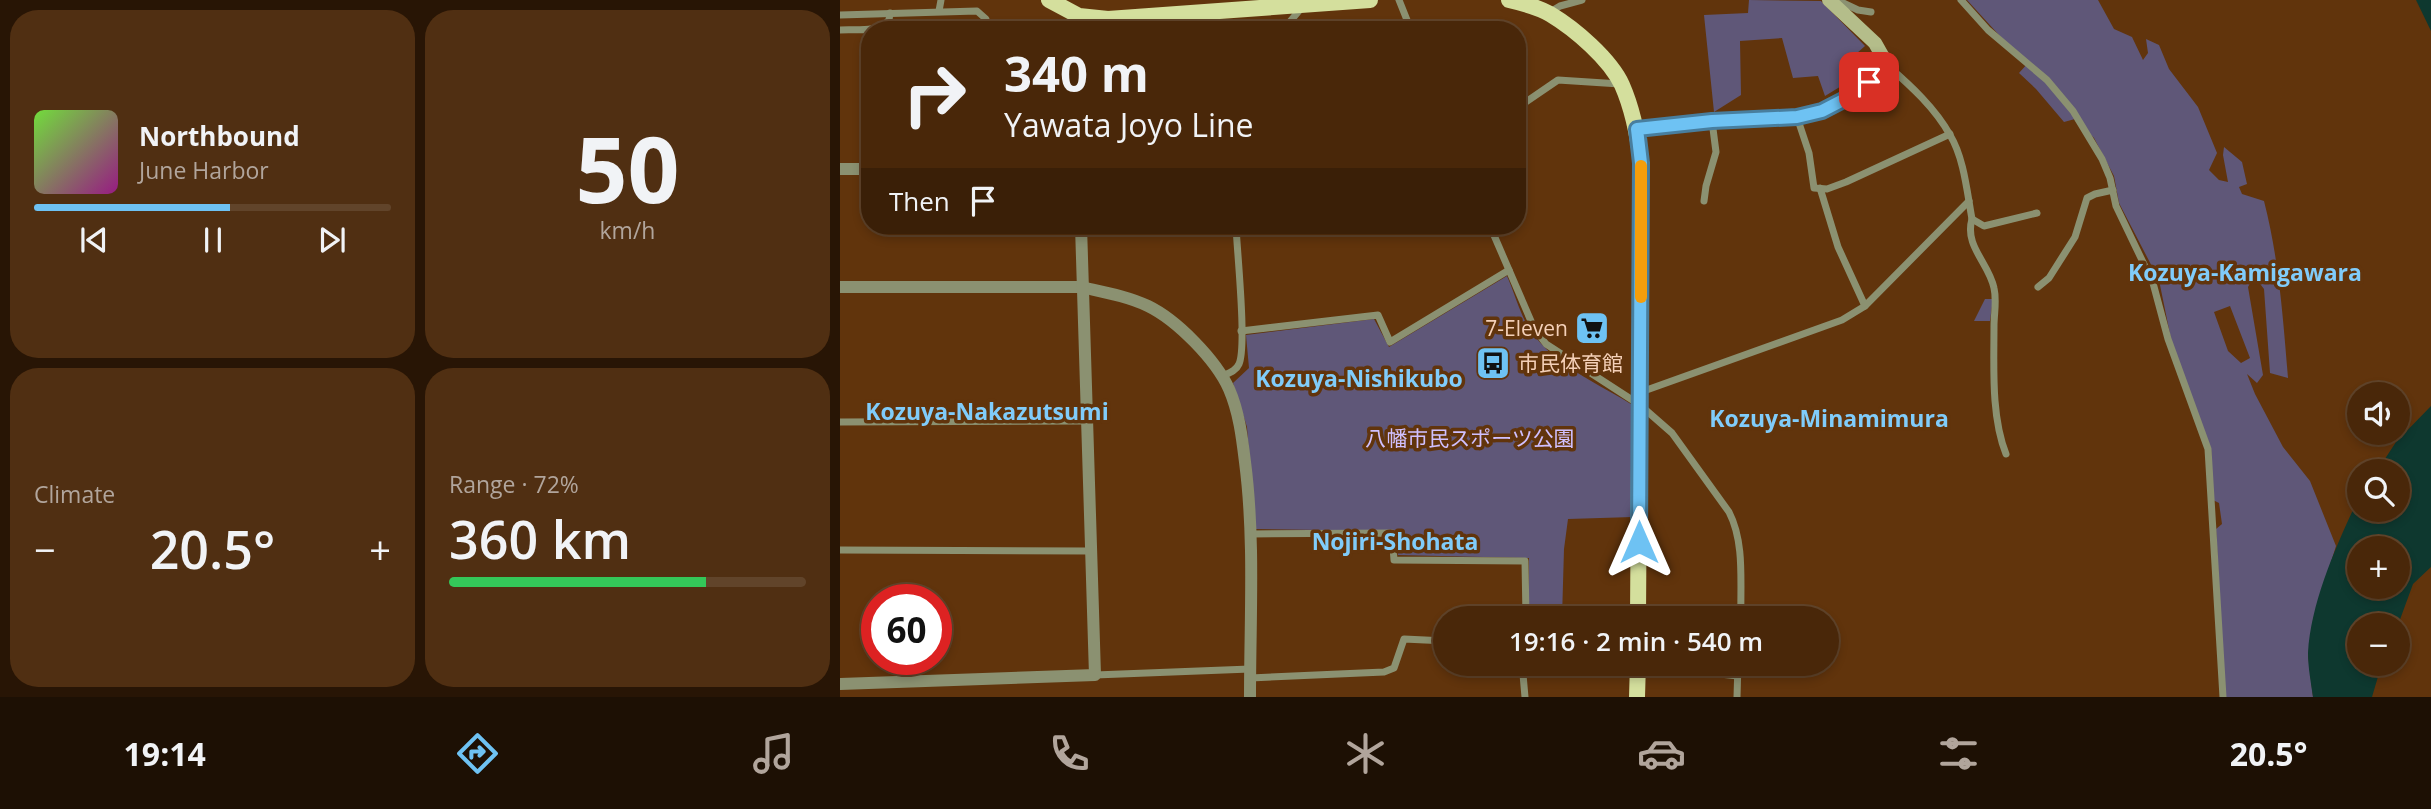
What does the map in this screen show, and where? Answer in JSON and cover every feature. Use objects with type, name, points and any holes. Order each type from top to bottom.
[{"type":"main road","points":[[1049,0],[1075,15],[1108,19],[1238,5],[1304,5],[1370,0]]},
{"type":"main road","points":[[1509,0],[1549,13],[1606,62],[1621,84],[1637,129],[1641,163],[1638,606]]},
{"type":"main road","points":[[1637,129],[1712,121],[1797,117],[1822,111],[1849,97],[1888,66],[1875,43],[1829,0]]},
{"type":"main road","points":[[1637,697],[1638,676]]},
{"type":"street","points":[[939,12],[941,0]]},
{"type":"street","points":[[1399,0],[1407,21]]},
{"type":"street","points":[[1549,13],[1559,6],[1582,0]]},
{"type":"street","points":[[1837,0],[1858,10],[1871,12]]},
{"type":"street","points":[[1961,0],[1988,30],[2047,80],[2073,111],[2102,159],[2116,206],[2153,283],[2168,339],[2208,450],[2223,697]]},
{"type":"street","points":[[1291,21],[1304,5]]},
{"type":"street","points":[[840,15],[977,11],[986,21]]},
{"type":"street","points":[[888,21],[890,13]]},
{"type":"street","points":[[840,30],[861,29]]},
{"type":"street","points":[[1888,66],[1913,88],[1950,134],[1956,148],[1972,219],[1970,239],[1994,285],[1996,401],[2001,442],[2006,454]]},
{"type":"street","points":[[1526,101],[1558,80],[1621,84]]},
{"type":"street","points":[[1797,117],[1809,153],[1814,188],[1827,188],[1846,182],[1950,134]]},
{"type":"street","points":[[1704,201],[1716,152],[1712,121]]},
{"type":"street","points":[[840,169],[861,169]]},
{"type":"street","points":[[1820,188],[1838,247],[1865,306]]},
{"type":"street","points":[[2038,287],[2049,278],[2075,237],[2087,198],[2113,190]]},
{"type":"street","points":[[1640,399],[1842,320],[1865,306],[1969,201]]},
{"type":"street","points":[[1972,219],[1984,226],[2037,213]]},
{"type":"street","points":[[1081,235],[1095,675]]},
{"type":"street","points":[[1222,376],[1235,370],[1240,362],[1236,235]]},
{"type":"street","points":[[1494,235],[1534,328],[1546,344],[1640,399],[1672,433],[1729,512],[1737,527],[1740,606]]},
{"type":"street","points":[[1241,331],[1378,315],[1390,342],[1509,270]]},
{"type":"street","points":[[840,287],[1081,287],[1118,295],[1149,306],[1200,349],[1222,376],[1240,420],[1250,534],[1250,697]]},
{"type":"street","points":[[840,422],[1086,421]]},
{"type":"street","points":[[1250,534],[1392,533],[1394,560],[1525,561],[1526,606]]},
{"type":"street","points":[[840,550],[1090,551]]},
{"type":"street","points":[[840,684],[1095,675],[1384,672],[1394,668],[1404,639],[1433,640]]},
{"type":"street","points":[[1523,676],[1525,697]]},
{"type":"street","points":[[1737,697],[1738,676]]},
{"type":"green space","points":[[1749,0],[1821,1],[1865,46],[1839,69],[1843,85],[1825,96],[1818,76],[1793,78],[1782,38],[1740,41],[1741,95],[1714,112],[1704,15],[1748,13]]},
{"type":"green space","points":[[1967,0],[2098,0],[2114,29],[2132,37],[2143,60],[2148,53],[2146,39],[2159,45],[2169,69],[2198,107],[2217,153],[2209,170],[2219,180],[2228,182],[2224,147],[2242,162],[2247,184],[2239,187],[2242,194],[2264,201],[2277,267],[2288,378],[2270,373],[2264,289],[2254,276],[2248,287],[2263,375],[2257,383],[2247,374],[2283,447],[2310,481],[2336,546],[2313,620],[2308,655],[2313,697],[2225,697],[2216,529],[2222,524],[2219,503],[2213,500],[2211,449],[2172,344],[2159,280],[2119,203],[2114,176],[2094,138],[2075,119],[2064,122],[2019,73],[2028,63]],"holes":[[[2230,306],[2250,358],[2241,363],[2228,351],[2214,312]]]},
{"type":"green space","name":"八幡市民スポーツ公園","points":[[1507,276],[1524,318],[1541,343],[1566,365],[1636,407],[1633,517],[1568,519],[1562,606],[1529,606],[1529,558],[1398,555],[1395,531],[1255,529],[1247,427],[1233,383],[1249,368],[1246,335],[1374,319],[1389,347]]},
{"type":"green space","points":[[1985,299],[1993,299],[1990,321],[1974,321]]},
{"type":"water","points":[[2416,0],[2431,0],[2431,31]]},
{"type":"water","points":[[2431,406],[2431,567],[2413,584],[2410,592],[2410,536],[2347,536],[2347,599],[2408,599],[2402,613],[2347,613],[2347,676],[2378,676],[2372,697],[2313,697],[2308,653],[2310,633],[2320,593],[2348,522],[2410,522],[2410,459],[2385,459],[2394,445],[2410,445],[2410,428]]},
{"type":"slow traffic","points":[[1641,166],[1641,297]]},
{"type":"place","name":"7-Eleven","points":[[1592,328]]},
{"type":"place","name":"市民体育館","points":[[1493,363]]},
{"type":"district","name":"Kozuya-Kamigawara","points":[[2245,272]]},
{"type":"district","name":"Kozuya-Nishikubo","points":[[1359,378]]},
{"type":"district","name":"Kozuya-Nakazutsumi","points":[[987,411]]},
{"type":"district","name":"Kozuya-Minamimura","points":[[1829,418]]},
{"type":"district","name":"Nojiri-Shohata","points":[[1395,541]]},
{"type":"route","points":[[1639,542],[1641,163],[1637,129],[1712,121],[1797,117],[1822,111],[1849,97],[1869,82]]}]
